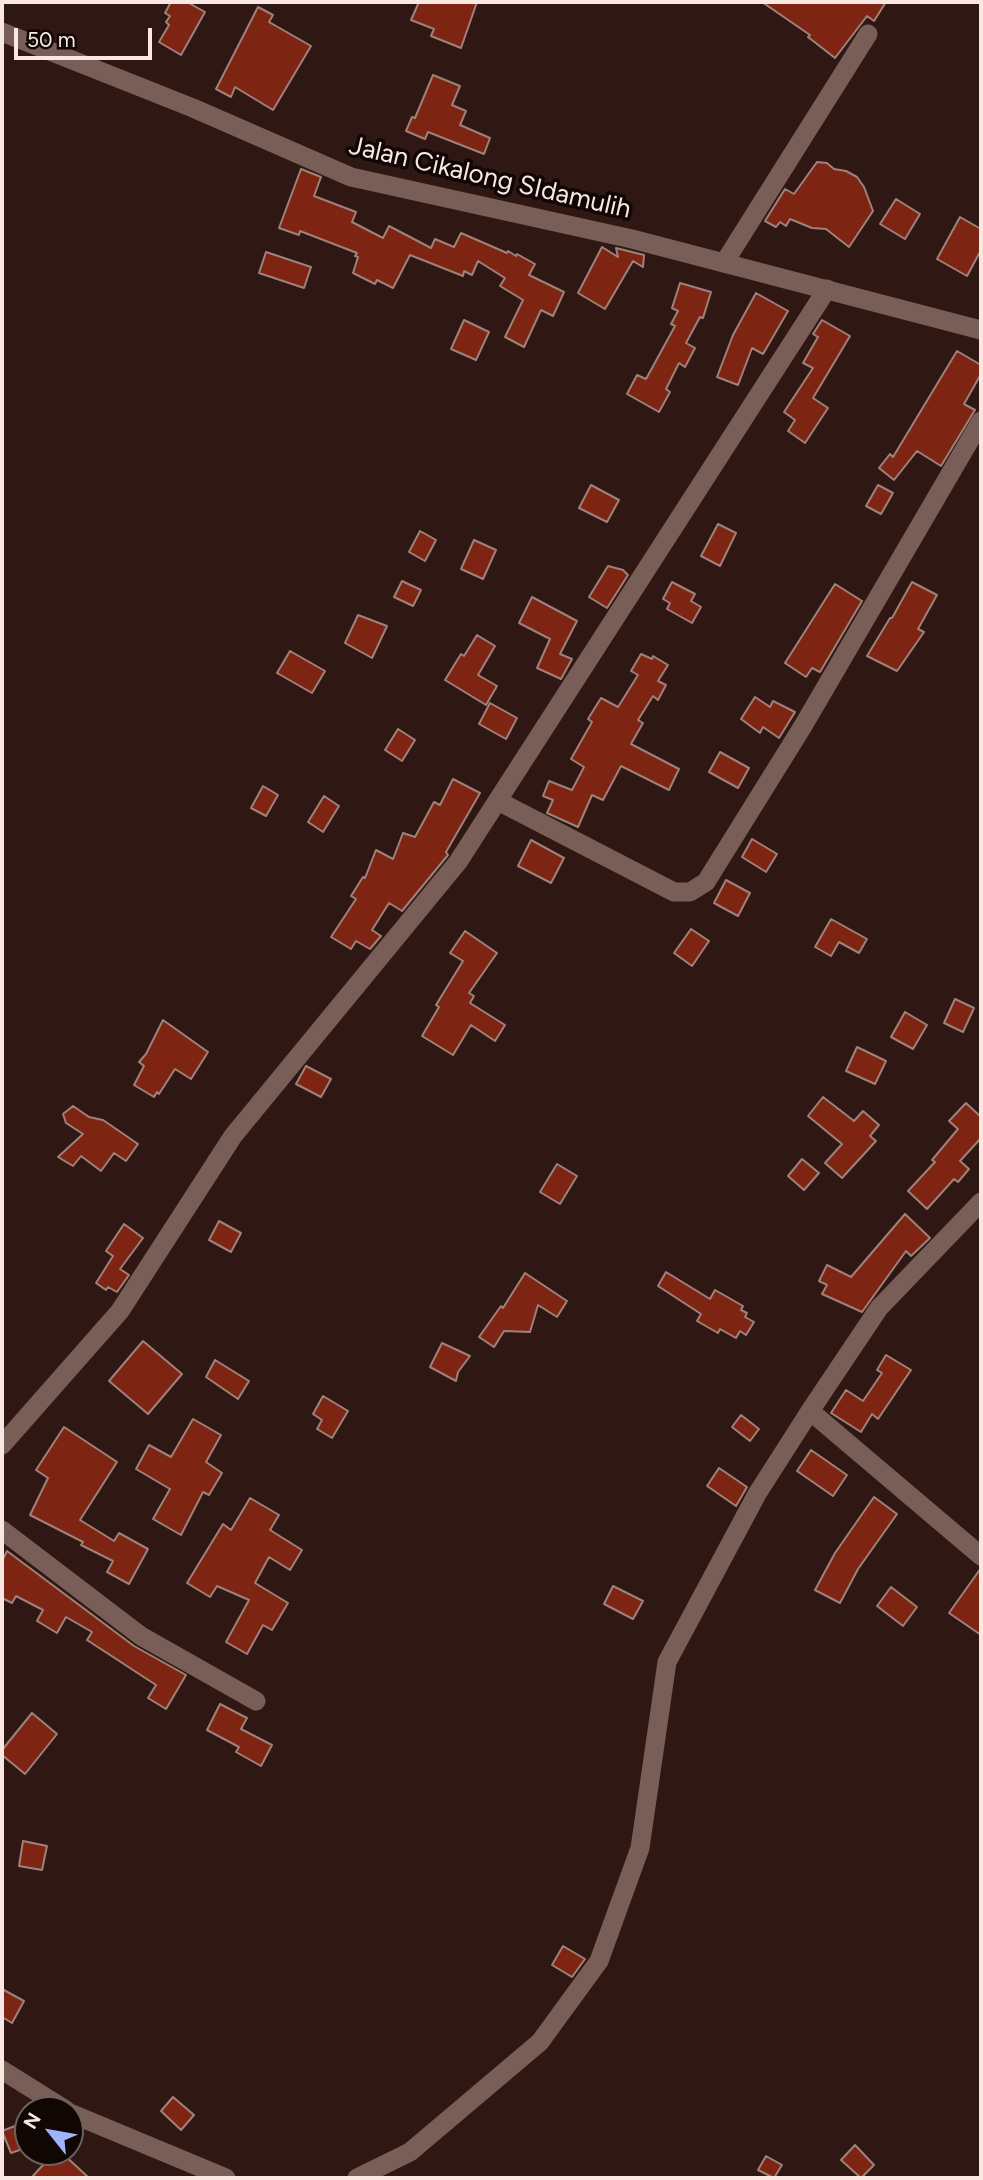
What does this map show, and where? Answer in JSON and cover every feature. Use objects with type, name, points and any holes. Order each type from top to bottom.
[{"type":"street","name":"Jalan Cikalong SIdamulih","points":[[2,32],[193,108],[351,177],[632,239],[981,330]]},
{"type":"street","points":[[724,263],[868,34]]},
{"type":"street","points":[[2,1445],[120,1311],[233,1136],[458,862],[827,289]]},
{"type":"street","points":[[498,801],[674,892],[690,892],[706,882],[803,726],[981,421]]},
{"type":"street","points":[[366,2177],[411,2152],[540,2042],[599,1961],[640,1848],[667,1662],[757,1494],[879,1308],[981,1202]]},
{"type":"street","points":[[810,1411],[981,1556]]},
{"type":"street","points":[[2,1530],[141,1636],[256,1701]]},
{"type":"street","points":[[2,2070],[44,2096]]},
{"type":"street","points":[[84,2118],[226,2178]]},
{"type":"building","points":[[171,2],[187,2],[205,12],[181,55],[159,42],[169,25],[166,22],[170,16],[165,13]]},
{"type":"building","points":[[419,2],[477,2],[461,48],[431,36],[434,29],[411,20]]},
{"type":"building","points":[[762,2],[886,2],[874,21],[867,16],[835,58],[808,37],[810,35]]},
{"type":"building","points":[[258,7],[273,15],[269,22],[311,46],[273,110],[235,87],[231,97],[216,89]]},
{"type":"building","points":[[433,75],[460,86],[452,105],[466,111],[460,125],[490,138],[484,154],[428,132],[425,139],[406,131],[412,117],[415,118]]},
{"type":"building","points":[[817,162],[846,171],[857,177],[864,187],[873,211],[849,247],[826,229],[812,228],[790,219],[786,226],[780,222],[776,227],[765,221],[785,189],[794,194]]},
{"type":"building","points":[[301,169],[321,177],[314,196],[356,212],[352,222],[383,238],[389,226],[431,248],[435,239],[454,247],[461,233],[507,253],[517,254],[535,264],[529,275],[564,292],[553,316],[541,310],[524,347],[505,337],[523,300],[500,286],[505,278],[478,261],[472,275],[464,271],[463,276],[410,255],[393,288],[377,280],[375,284],[353,273],[357,253],[300,231],[299,235],[279,228]]},
{"type":"building","points":[[896,199],[920,214],[905,239],[880,224]]},
{"type":"building","points":[[960,217],[981,229],[981,250],[967,276],[937,259]]},
{"type":"building","points":[[602,247],[618,257],[616,248],[644,255],[643,267],[633,261],[605,309],[578,293]]},
{"type":"building","points":[[266,252],[311,267],[304,288],[259,273]]},
{"type":"building","points":[[680,283],[711,292],[703,318],[700,317],[686,343],[695,348],[685,367],[679,363],[666,389],[670,392],[659,412],[627,394],[637,375],[646,379],[675,326],[671,324],[678,311],[672,308]]},
{"type":"building","points":[[756,293],[788,311],[763,354],[752,348],[738,385],[717,377],[733,335]]},
{"type":"building","points":[[464,320],[489,332],[476,360],[451,349]]},
{"type":"building","points":[[822,320],[850,336],[813,398],[828,408],[805,443],[788,431],[795,420],[784,412],[813,368],[803,363],[818,337],[813,334]]},
{"type":"building","points":[[957,351],[981,365],[981,374],[964,404],[975,410],[941,466],[917,451],[894,480],[879,468],[890,454],[893,457]]},
{"type":"building","points":[[591,485],[619,500],[607,522],[579,508]]},
{"type":"building","points":[[878,485],[893,493],[881,514],[866,506]]},
{"type":"building","points":[[718,524],[736,533],[720,566],[701,556]]},
{"type":"building","points":[[420,531],[436,540],[425,561],[409,552]]},
{"type":"building","points":[[474,540],[496,550],[483,579],[461,569]]},
{"type":"building","points":[[608,566],[623,570],[628,575],[607,608],[589,597]]},
{"type":"building","points":[[402,581],[421,590],[413,606],[394,597]]},
{"type":"building","points":[[672,582],[695,594],[691,601],[701,607],[692,623],[667,609],[670,603],[663,599]]},
{"type":"building","points":[[912,582],[937,595],[918,629],[924,632],[897,671],[867,656]]},
{"type":"building","points":[[835,584],[862,601],[820,672],[812,668],[806,677],[785,663]]},
{"type":"building","points":[[532,597],[577,621],[560,654],[572,659],[561,679],[537,668],[550,639],[519,623]]},
{"type":"building","points":[[358,615],[387,626],[372,658],[345,643]]},
{"type":"building","points":[[477,635],[495,646],[478,675],[497,686],[486,705],[445,680]]},
{"type":"building","points":[[290,651],[325,671],[312,693],[277,673]]},
{"type":"building","points":[[641,654],[652,659],[653,656],[668,665],[658,681],[666,685],[658,700],[653,696],[638,720],[643,723],[631,744],[679,769],[669,790],[621,766],[603,800],[592,795],[578,827],[547,813],[553,800],[543,796],[549,781],[572,790],[584,767],[571,759],[592,722],[588,719],[601,698],[618,707],[638,675],[631,671]]},
{"type":"building","points":[[755,697],[770,707],[773,701],[795,712],[779,738],[763,727],[760,733],[741,719]]},
{"type":"building","points":[[490,703],[517,718],[506,739],[479,724]]},
{"type":"building","points":[[398,729],[415,740],[402,761],[385,750]]},
{"type":"building","points":[[720,752],[749,768],[738,788],[709,772]]},
{"type":"building","points":[[453,779],[480,793],[446,852],[448,855],[402,911],[389,903],[372,930],[381,936],[370,949],[356,941],[351,949],[331,937],[356,899],[351,896],[363,877],[365,878],[376,850],[393,859],[403,833],[415,837],[434,802],[440,805]]},
{"type":"building","points":[[263,786],[278,795],[266,816],[251,808]]},
{"type":"building","points":[[324,796],[339,806],[323,832],[308,822]]},
{"type":"building","points":[[752,839],[777,854],[766,872],[742,857]]},
{"type":"building","points":[[531,840],[564,858],[551,883],[518,866]]},
{"type":"building","points":[[726,880],[750,893],[738,916],[714,903]]},
{"type":"building","points":[[831,919],[867,939],[859,953],[839,942],[831,956],[815,947]]},
{"type":"building","points":[[691,929],[709,941],[692,966],[674,953]]},
{"type":"building","points":[[465,931],[497,953],[469,993],[474,996],[470,1003],[505,1025],[495,1041],[471,1025],[453,1055],[422,1036],[439,1007],[436,1005],[463,961],[450,953]]},
{"type":"building","points":[[955,999],[974,1008],[963,1032],[944,1023]]},
{"type":"building","points":[[905,1012],[927,1025],[913,1049],[891,1037]]},
{"type":"building","points":[[163,1020],[208,1052],[191,1079],[175,1069],[159,1094],[157,1092],[154,1097],[134,1085],[144,1066],[139,1062],[146,1054]]},
{"type":"building","points":[[857,1047],[886,1061],[875,1084],[846,1071]]},
{"type":"building","points":[[306,1066],[331,1079],[321,1097],[296,1084]]},
{"type":"building","points":[[823,1097],[854,1121],[863,1111],[879,1125],[870,1136],[876,1141],[842,1178],[825,1163],[842,1144],[808,1116]]},
{"type":"building","points":[[966,1103],[981,1117],[981,1138],[960,1161],[969,1169],[958,1182],[954,1179],[927,1209],[908,1191],[935,1162],[932,1160],[958,1129],[949,1121]]},
{"type":"building","points":[[73,1106],[89,1117],[103,1120],[138,1144],[126,1161],[114,1153],[101,1171],[81,1156],[73,1166],[58,1157],[83,1134],[66,1123],[63,1114]]},
{"type":"building","points":[[802,1159],[819,1173],[804,1190],[788,1176]]},
{"type":"building","points":[[557,1164],[577,1176],[560,1204],[540,1192]]},
{"type":"building","points":[[905,1214],[930,1238],[911,1256],[906,1251],[862,1312],[822,1294],[827,1285],[819,1281],[827,1265],[851,1277]]},
{"type":"building","points":[[219,1221],[241,1233],[231,1252],[209,1240]]},
{"type":"building","points":[[124,1224],[143,1238],[120,1269],[129,1275],[117,1292],[108,1287],[106,1290],[96,1283],[113,1256],[106,1251]]},
{"type":"building","points":[[666,1272],[710,1299],[715,1290],[743,1306],[741,1310],[747,1313],[745,1317],[754,1322],[746,1335],[740,1331],[736,1338],[720,1329],[718,1333],[697,1321],[701,1314],[658,1286]]},
{"type":"building","points":[[525,1273],[567,1301],[557,1317],[538,1305],[530,1332],[504,1331],[494,1347],[479,1337],[501,1306],[503,1308]]},
{"type":"building","points":[[143,1341],[182,1374],[148,1414],[109,1381]]},
{"type":"building","points":[[442,1343],[470,1356],[458,1372],[456,1381],[430,1367]]},
{"type":"building","points":[[886,1355],[911,1370],[878,1419],[872,1414],[861,1432],[831,1413],[846,1390],[863,1401],[882,1373],[877,1370]]},
{"type":"building","points":[[215,1360],[249,1381],[238,1399],[206,1377]]},
{"type":"building","points":[[323,1396],[348,1411],[332,1438],[317,1429],[322,1420],[313,1414]]},
{"type":"building","points":[[741,1415],[759,1429],[750,1441],[732,1427]]},
{"type":"building","points":[[193,1419],[221,1435],[206,1462],[222,1473],[209,1495],[203,1492],[181,1535],[153,1519],[170,1489],[136,1469],[149,1445],[171,1457]]},
{"type":"building","points":[[64,1427],[117,1462],[80,1520],[114,1541],[119,1533],[148,1549],[129,1584],[107,1572],[113,1561],[30,1515],[48,1478],[36,1470]]},
{"type":"building","points":[[811,1450],[847,1475],[833,1496],[797,1471]]},
{"type":"building","points":[[719,1468],[747,1487],[736,1506],[707,1486]]},
{"type":"building","points":[[874,1497],[897,1514],[858,1569],[840,1603],[815,1590],[835,1553]]},
{"type":"building","points":[[250,1498],[279,1515],[270,1530],[302,1550],[290,1570],[269,1557],[255,1583],[288,1603],[272,1630],[263,1625],[247,1654],[226,1642],[249,1600],[217,1586],[210,1597],[187,1583],[223,1524],[231,1530]]},
{"type":"building","points":[[7,1551],[134,1646],[186,1675],[166,1709],[148,1698],[156,1685],[87,1640],[92,1632],[66,1617],[57,1633],[37,1621],[43,1610],[16,1596],[12,1603],[2,1598],[2,1561]]},
{"type":"building","points":[[981,1568],[981,1635],[949,1613]]},
{"type":"building","points":[[613,1586],[643,1601],[633,1619],[604,1604]]},
{"type":"building","points":[[891,1587],[917,1607],[903,1626],[877,1606]]},
{"type":"building","points":[[220,1704],[247,1718],[241,1729],[272,1745],[261,1766],[236,1752],[239,1747],[207,1730]]},
{"type":"building","points":[[32,1713],[57,1734],[25,1774],[2,1755],[2,1750]]},
{"type":"building","points":[[23,1841],[47,1846],[42,1870],[19,1866]]},
{"type":"building","points":[[563,1946],[585,1959],[572,1977],[552,1965]]},
{"type":"building","points":[[2,1989],[24,2001],[12,2023],[2,2017]]},
{"type":"building","points":[[173,2097],[194,2115],[181,2130],[161,2111]]},
{"type":"building","points":[[14,2126],[14,2152],[11,2153],[2,2131]]},
{"type":"building","points":[[855,2145],[874,2165],[861,2178],[841,2160]]},
{"type":"building","points":[[766,2156],[782,2165],[774,2178],[758,2170]]},
{"type":"building","points":[[42,2166],[76,2166],[89,2178],[31,2178]]}]
